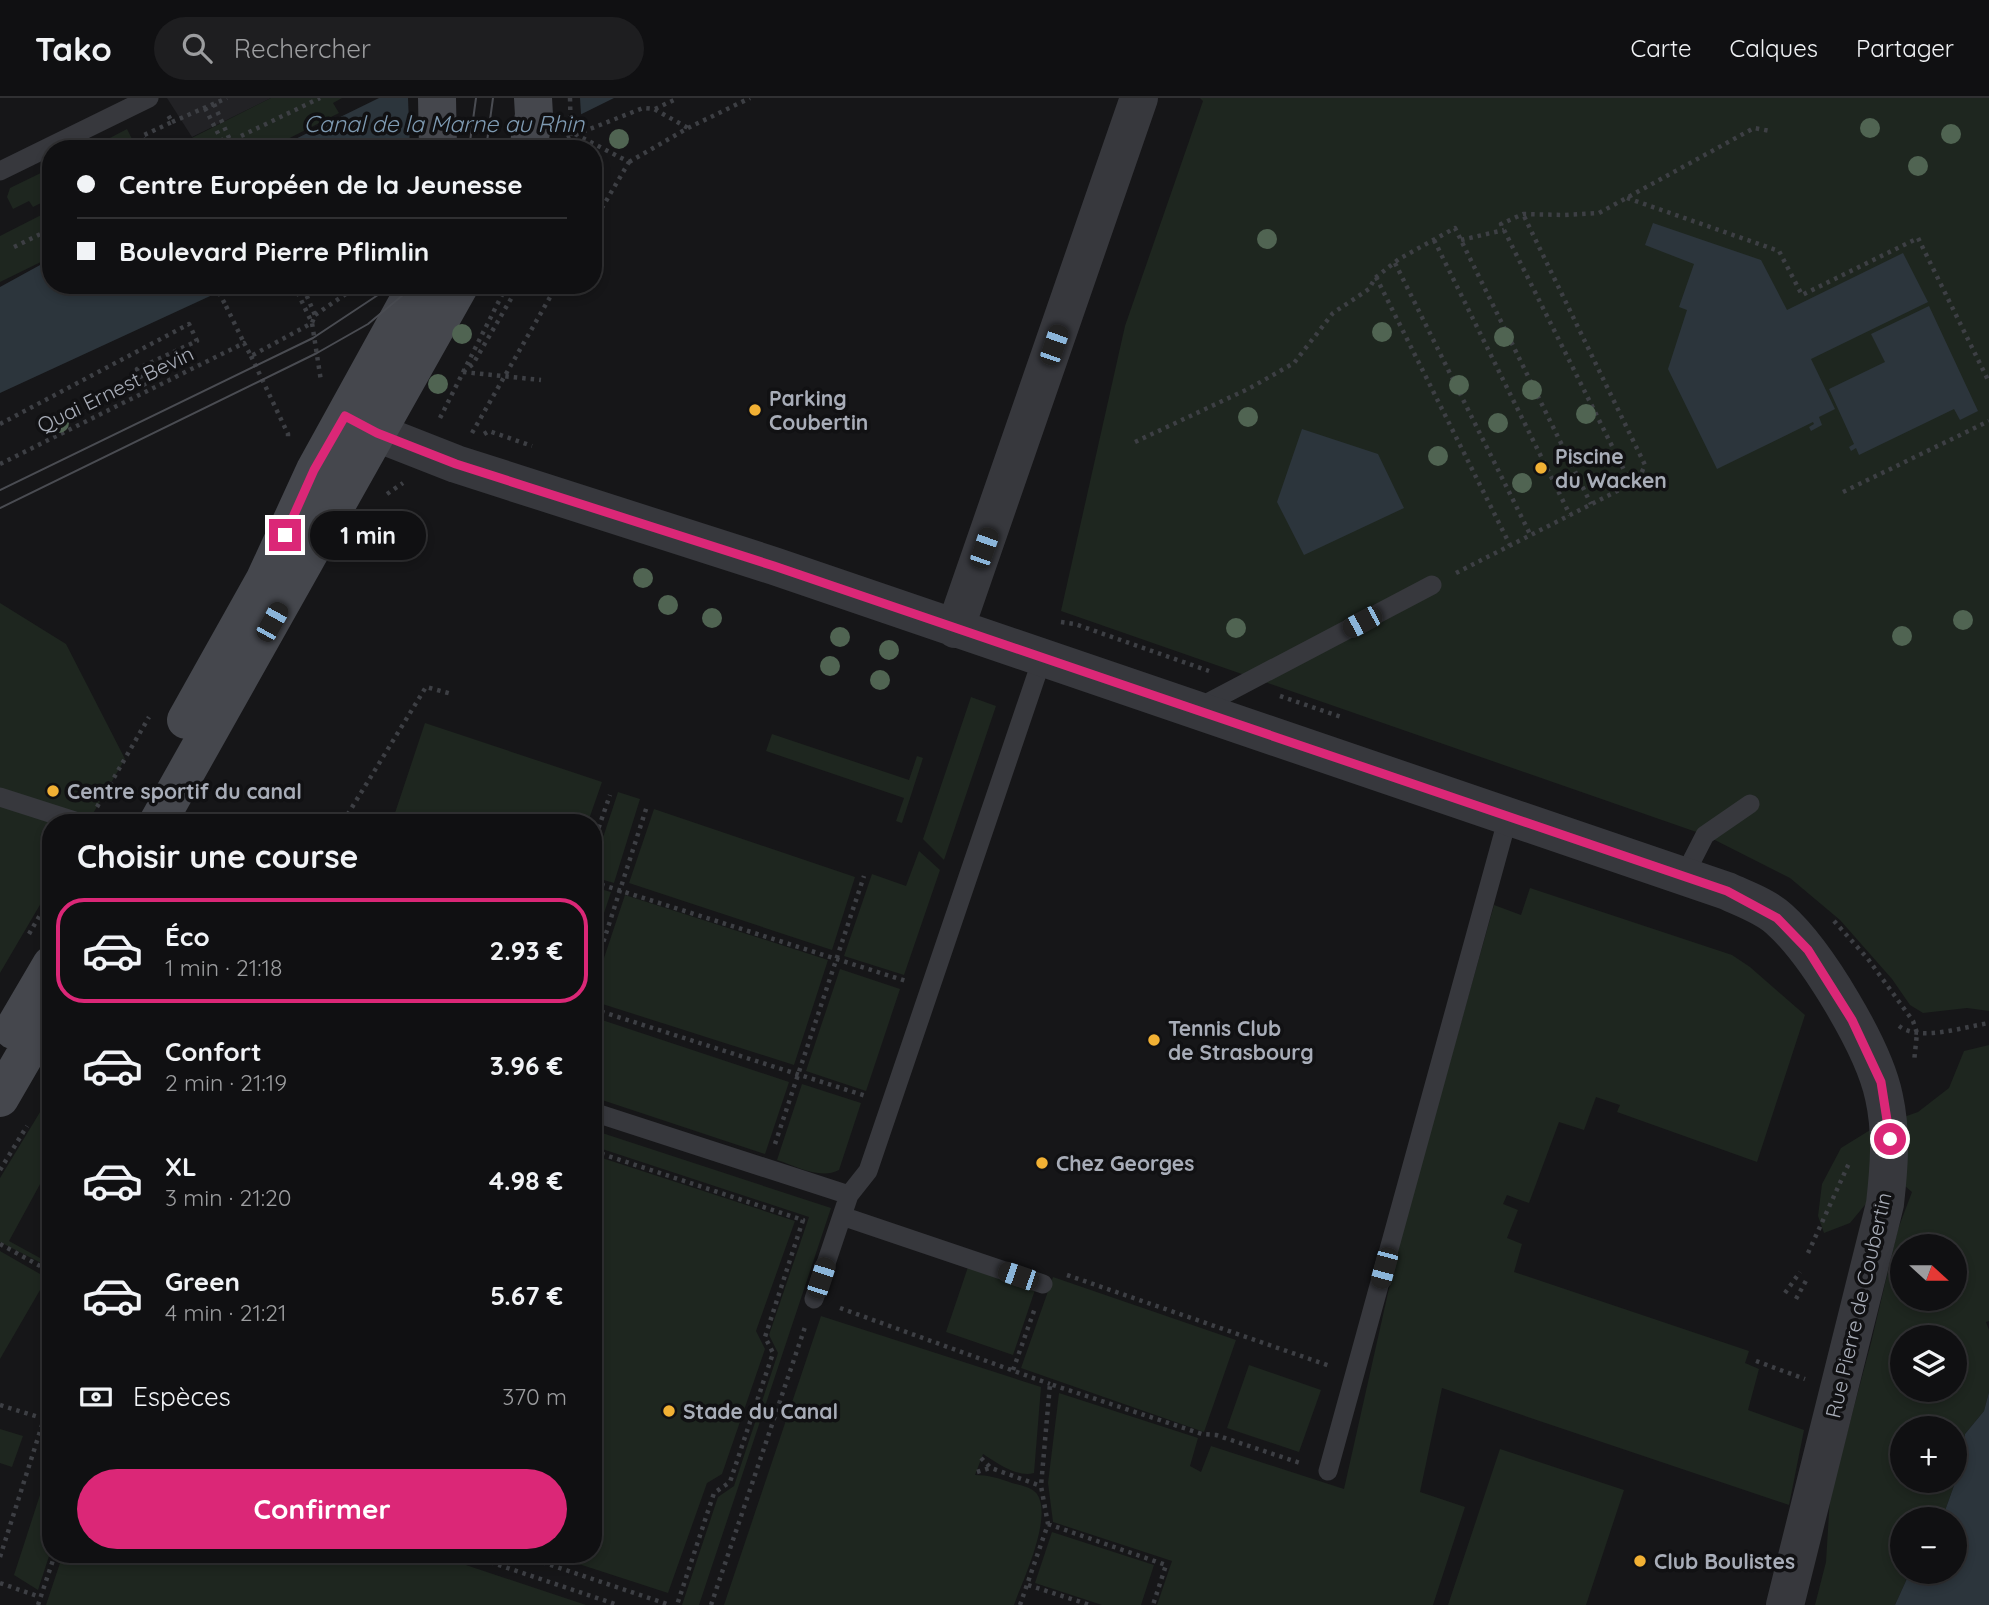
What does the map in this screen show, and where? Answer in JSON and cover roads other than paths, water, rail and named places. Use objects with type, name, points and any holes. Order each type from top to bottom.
[{"type":"main road","points":[[437,98],[438,140]]},
{"type":"main road","points":[[530,140],[534,115],[533,98]]},
{"type":"main road","points":[[133,814],[265,579],[314,470],[412,294]]},
{"type":"main road","points":[[162,814],[348,413],[452,294]]},
{"type":"main road","points":[[0,1053],[42,981]]},
{"type":"main road","points":[[0,1098],[42,1026]]},
{"type":"street","points":[[955,629],[1139,98]]},
{"type":"street","name":"Rue Pierre de Coubertin","points":[[348,413],[440,458],[761,562],[1684,876],[1727,891],[1777,918],[1808,950],[1852,1020],[1881,1082],[1890,1139],[1885,1204],[1859,1269],[1838,1391],[1785,1605]]},
{"type":"lane","points":[[63,140],[149,98]]},
{"type":"lane","points":[[0,171],[42,150]]},
{"type":"lane","points":[[1194,710],[1432,585]]},
{"type":"lane","points":[[814,1299],[849,1195],[867,1171],[1042,659]]},
{"type":"lane","points":[[0,797],[53,814]]},
{"type":"lane","points":[[1684,876],[1705,835],[1750,803]]},
{"type":"lane","points":[[1328,1471],[1508,817]]},
{"type":"lane","points":[[602,1115],[849,1195]]},
{"type":"lane","points":[[842,1216],[1043,1284]]},
{"type":"water","name":"Canal de la Marne au Rhin","points":[[379,98],[614,98],[529,140],[293,140]]},
{"type":"water","points":[[1653,223],[1761,260],[1787,310],[1903,253],[1928,302],[1811,359],[1835,409],[1819,417],[1822,425],[1811,431],[1809,427],[1813,422],[1717,469],[1668,369],[1687,310],[1679,307],[1694,264],[1645,245]]},
{"type":"water","points":[[42,264],[42,294],[214,294],[0,393],[0,287]]},
{"type":"water","points":[[1929,306],[1978,411],[1960,420],[1954,409],[1859,455],[1856,448],[1851,451],[1849,447],[1854,444],[1829,389],[1885,362],[1871,334]]},
{"type":"water","points":[[1302,429],[1378,454],[1404,508],[1304,555],[1277,502]]},
{"type":"water","points":[[1989,1392],[1989,1605],[1895,1605],[1905,1584],[1967,1584],[1967,1507],[1946,1507],[1951,1493],[1967,1493],[1967,1432],[1984,1411]]},
{"type":"tram line","points":[[470,140],[476,98]]},
{"type":"tram line","points":[[487,140],[493,98]]},
{"type":"tram line","points":[[0,490],[313,338],[379,294]]},
{"type":"tram line","points":[[0,508],[317,353],[368,324],[404,294]]},
{"type":"place","name":"Parking Coubertin","points":[[755,410]]},
{"type":"place","name":"Piscine du Wacken","points":[[1541,468]]},
{"type":"place","name":"Centre sportif du canal","points":[[53,791]]},
{"type":"place","name":"Tennis Club de Strasbourg","points":[[1154,1040]]},
{"type":"place","name":"Chez Georges","points":[[1042,1163]]},
{"type":"place","name":"Stade du Canal","points":[[669,1411]]},
{"type":"place","name":"Club Boulistes","points":[[1640,1561]]}]
